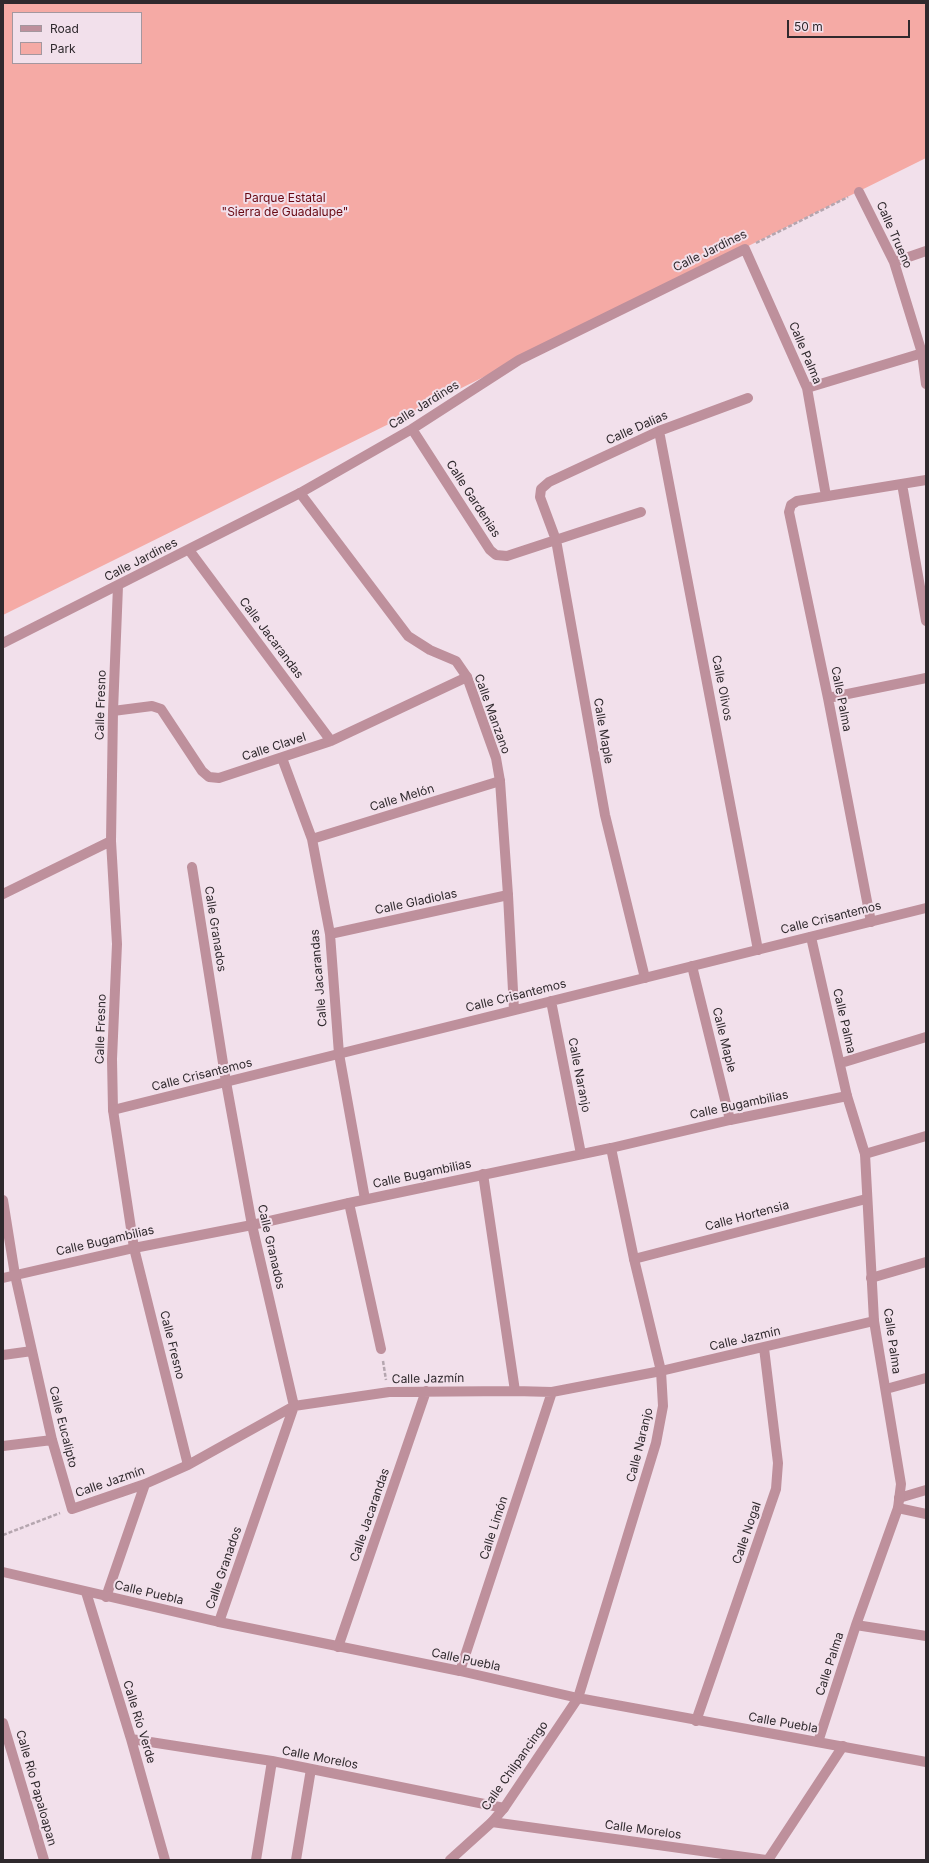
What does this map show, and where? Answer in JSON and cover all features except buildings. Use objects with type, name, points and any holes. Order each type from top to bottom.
[{"type":"street","name":"Calle Trueno","points":[[859,192],[894,262],[924,353],[926,384]]},
{"type":"street","name":"Calle Palma","points":[[745,249],[807,388],[826,496],[797,501],[791,505],[789,512],[828,698],[872,922]]},
{"type":"street","name":"Calle Jardines","points":[[3,643],[300,493],[412,429],[519,360],[745,249]]},
{"type":"street","points":[[894,262],[926,251]]},
{"type":"street","points":[[807,388],[924,353]]},
{"type":"street","name":"Calle Dalias","points":[[540,488],[549,482],[659,431],[748,398]]},
{"type":"street","name":"Calle Gardenias","points":[[412,429],[490,550],[496,555],[508,556],[641,512]]},
{"type":"street","name":"Calle Olivos","points":[[659,431],[758,950]]},
{"type":"street","points":[[826,496],[926,480]]},
{"type":"street","points":[[902,484],[926,621]]},
{"type":"street","name":"Calle Maple","points":[[540,488],[540,497],[556,540],[605,815],[645,978]]},
{"type":"street","name":"Calle Manzano","points":[[300,493],[408,636],[430,650],[456,662],[467,677],[496,758],[500,781],[514,1010]]},
{"type":"street","name":"Calle Jacarandas","points":[[189,550],[331,741]]},
{"type":"street","name":"Calle Fresno","points":[[118,586],[113,712],[111,841],[117,944],[112,1059],[113,1110],[134,1248],[188,1464]]},
{"type":"street","name":"Calle Clavel","points":[[113,712],[152,706],[161,708],[202,771],[209,777],[219,778],[331,741],[467,677]]},
{"type":"street","points":[[828,698],[926,678]]},
{"type":"street","name":"Calle Jacarandas","points":[[282,758],[312,839],[330,934],[339,1054],[365,1199]]},
{"type":"street","name":"Calle Melón","points":[[312,839],[500,781]]},
{"type":"street","points":[[3,894],[111,841]]},
{"type":"street","name":"Calle Granados","points":[[192,866],[226,1082],[252,1225],[294,1406],[219,1622]]},
{"type":"street","name":"Calle Gladiolas","points":[[330,934],[508,895]]},
{"type":"street","name":"Calle Crisantemos","points":[[113,1110],[926,908]]},
{"type":"street","name":"Calle Palma","points":[[811,937],[841,1063],[847,1096],[865,1154],[866,1199],[874,1321],[901,1484],[899,1502],[856,1625],[818,1742]]},
{"type":"street","name":"Calle Maple","points":[[692,966],[730,1120]]},
{"type":"street","name":"Calle Naranjo","points":[[552,1001],[581,1154]]},
{"type":"street","points":[[841,1063],[926,1037]]},
{"type":"street","name":"Calle Bugambilias","points":[[3,1278],[134,1248],[252,1225],[365,1199],[611,1148],[730,1120],[847,1096]]},
{"type":"street","points":[[865,1154],[926,1136]]},
{"type":"street","name":"Calle Naranjo","points":[[578,1698],[656,1442],[663,1406],[661,1371],[634,1259],[611,1148]]},
{"type":"street","points":[[483,1174],[515,1391]]},
{"type":"street","name":"Calle Hortensia","points":[[634,1259],[866,1199]]},
{"type":"street","name":"Calle Eucalipto","points":[[3,1200],[15,1276],[52,1440],[72,1509]]},
{"type":"street","points":[[349,1203],[381,1349]]},
{"type":"street","points":[[871,1278],[926,1262]]},
{"type":"street","name":"Calle Jazmín","points":[[72,1509],[145,1484],[188,1464],[294,1406],[389,1392],[552,1392],[661,1371],[874,1321]]},
{"type":"street","name":"Calle Nogal","points":[[696,1721],[776,1489],[778,1463],[764,1348]]},
{"type":"street","points":[[3,1355],[32,1351]]},
{"type":"street","points":[[886,1389],[926,1378]]},
{"type":"street","name":"Calle Jacarandas","points":[[338,1647],[426,1391]]},
{"type":"street","name":"Calle Limón","points":[[460,1671],[552,1392]]},
{"type":"street","points":[[3,1446],[52,1440]]},
{"type":"street","points":[[106,1596],[145,1484]]},
{"type":"street","points":[[899,1502],[926,1490]]},
{"type":"street","points":[[899,1502],[926,1514]]},
{"type":"street","name":"Calle Puebla","points":[[3,1572],[219,1622],[460,1671],[578,1698],[696,1721],[926,1762]]},
{"type":"street","name":"Calle Río Verde","points":[[86,1592],[131,1739],[165,1860]]},
{"type":"street","points":[[856,1625],[926,1636]]},
{"type":"street","name":"Calle Chilpancingo","points":[[450,1860],[492,1822],[504,1808],[578,1698]]},
{"type":"street","name":"Calle Río Papaloapan","points":[[3,1723],[44,1860]]},
{"type":"street","name":"Calle Morelos","points":[[131,1739],[272,1761],[504,1808]]},
{"type":"street","points":[[767,1860],[843,1746]]},
{"type":"street","points":[[256,1860],[272,1761]]},
{"type":"street","points":[[296,1860],[311,1769]]},
{"type":"street","name":"Calle Morelos","points":[[492,1822],[767,1860]]},
{"type":"path","name":"Calle Jardines","points":[[745,249],[859,192]]},
{"type":"path","points":[[381,1349],[389,1392]]},
{"type":"path","name":"Calle Jazmín","points":[[3,1535],[72,1509]]},
{"type":"green space","name":"Parque Estatal \"Sierra de Guadalupe\"","points":[[3,3],[926,3],[926,158],[3,615]]}]
